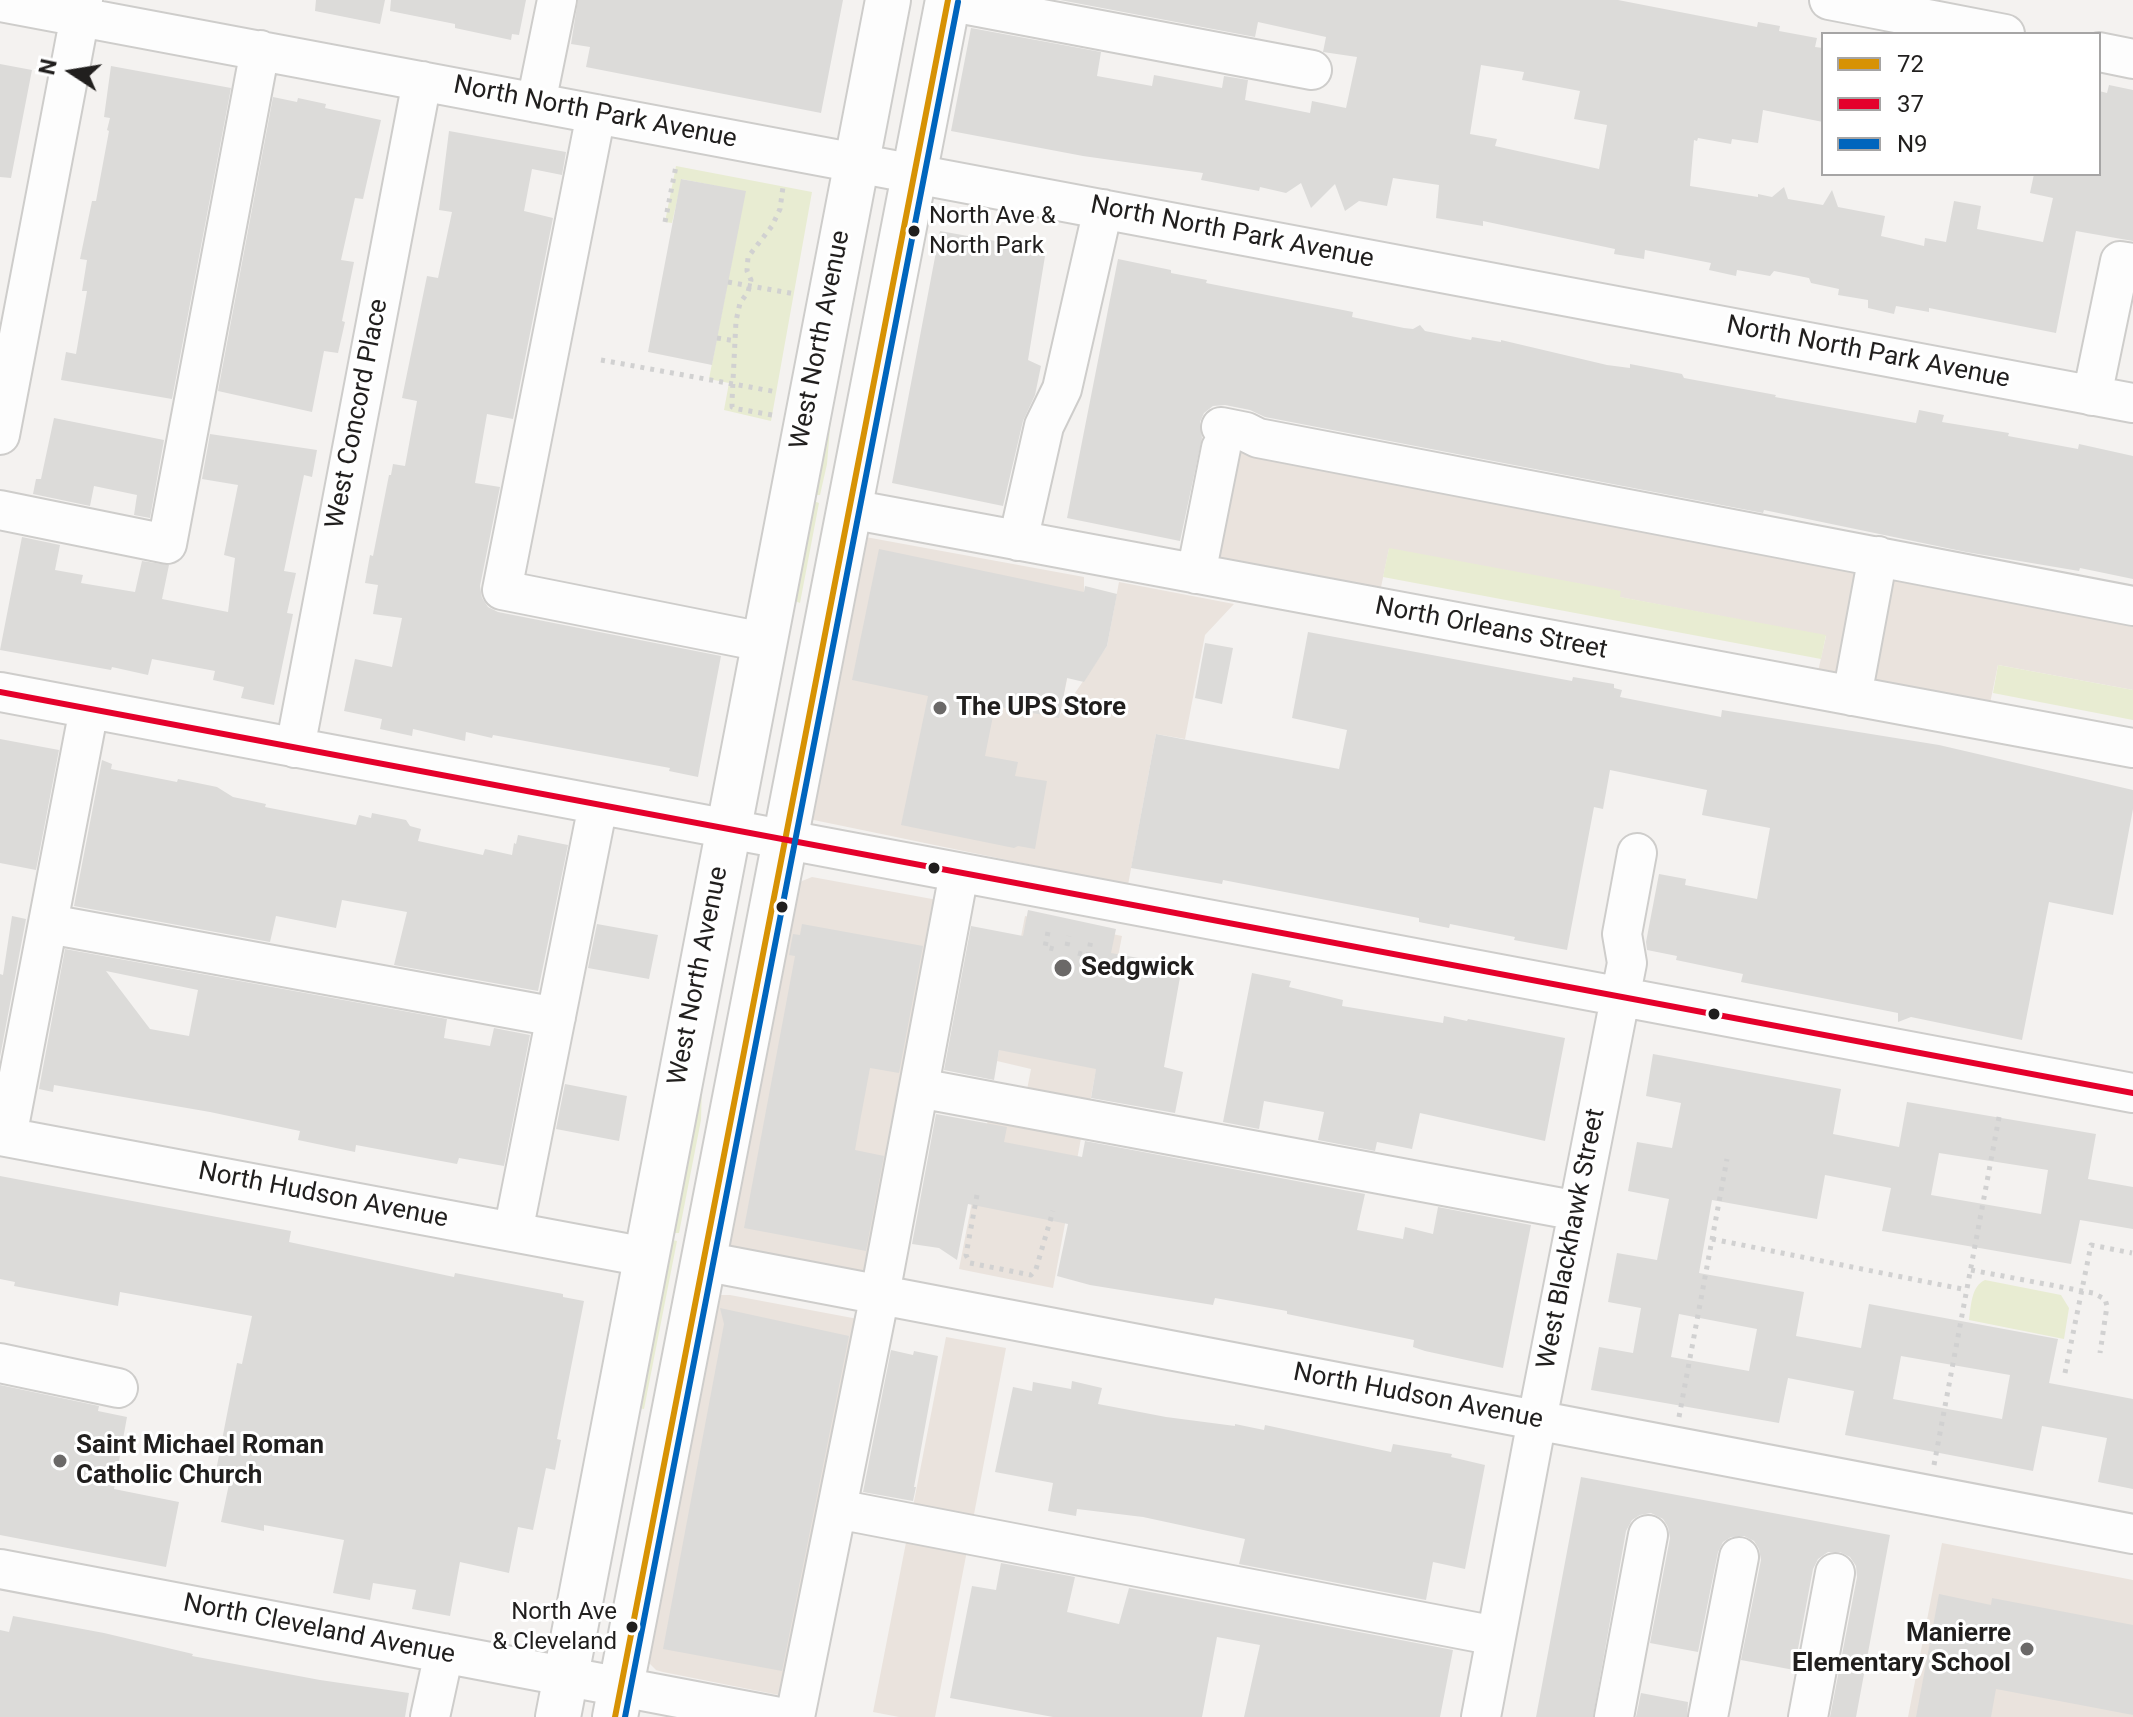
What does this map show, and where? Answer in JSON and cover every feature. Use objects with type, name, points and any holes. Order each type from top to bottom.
[{"type":"main road","name":"West North Avenue","points":[[562,1697],[888,0]]},
{"type":"main road","points":[[618,1702],[948,0]]},
{"type":"street","points":[[536,103],[557,0]]},
{"type":"street","points":[[948,0],[1312,70]]},
{"type":"street","points":[[1829,0],[1995,32]]},
{"type":"street","name":"North North Park Avenue","points":[[0,2],[81,8],[260,50],[2133,403]]},
{"type":"street","points":[[0,435],[16,262],[81,8]]},
{"type":"street","points":[[0,510],[167,544],[260,50]]},
{"type":"street","points":[[2101,52],[2133,59]]},
{"type":"street","name":"West Concord Place","points":[[295,748],[422,81]]},
{"type":"street","points":[[596,114],[502,590],[763,642]]},
{"type":"street","points":[[1018,541],[1044,426],[1062,389],[1103,209]]},
{"type":"street","points":[[2092,396],[2120,261],[2133,263]]},
{"type":"street","points":[[1196,574],[1221,438],[1246,432],[1258,438],[2133,606]]},
{"type":"street","name":"North Orleans Street","points":[[850,509],[2133,748]]},
{"type":"street","points":[[1852,696],[1878,556]]},
{"type":"street","points":[[0,692],[2133,1093]]},
{"type":"street","points":[[3,1136],[49,924],[89,709]]},
{"type":"street","points":[[513,1232],[598,805]]},
{"type":"street","name":"West Blackhawk Street","points":[[1481,1717],[1627,963],[1622,934],[1637,853]]},
{"type":"street","points":[[795,1717],[880,1294],[959,873]]},
{"type":"street","points":[[49,924],[556,1017]]},
{"type":"street","points":[[919,1088],[1578,1211]]},
{"type":"street","name":"North Hudson Avenue","points":[[3,1136],[646,1257]]},
{"type":"street","name":"North Hudson Avenue","points":[[703,1261],[2133,1534]]},
{"type":"street","points":[[0,1363],[118,1388]]},
{"type":"street","points":[[837,1509],[1496,1636]]},
{"type":"street","points":[[1614,1717],[1648,1535]]},
{"type":"street","points":[[1708,1717],[1739,1557]]},
{"type":"street","name":"North Cleveland Avenue","points":[[0,1569],[444,1653],[562,1697],[779,1717]]},
{"type":"street","points":[[1808,1717],[1835,1573]]},
{"type":"street","points":[[430,1717],[444,1653]]},
{"type":"path","points":[[665,222],[676,166]]},
{"type":"path","points":[[772,415],[732,407],[736,321],[740,303],[750,286],[746,264],[748,257],[772,226],[780,209],[783,187]]},
{"type":"path","points":[[728,282],[795,294]]},
{"type":"path","points":[[717,338],[736,341]]},
{"type":"path","points":[[601,360],[777,392]]},
{"type":"path","points":[[715,381],[734,371]]},
{"type":"path","points":[[1048,932],[1045,947],[1054,949]]},
{"type":"path","points":[[1067,946],[1069,936]]},
{"type":"path","points":[[1078,953],[1088,956],[1091,940]]},
{"type":"path","points":[[1934,1466],[2000,1112]]},
{"type":"path","points":[[1679,1418],[1727,1159]]},
{"type":"path","points":[[968,1271],[970,1263],[966,1255],[977,1195]]},
{"type":"path","points":[[1029,1283],[1053,1211]]},
{"type":"path","points":[[1712,1239],[1967,1290]]},
{"type":"path","points":[[2065,1373],[2091,1245],[2132,1253]]},
{"type":"path","points":[[970,1263],[1031,1275]]},
{"type":"path","points":[[1971,1270],[2082,1291],[2105,1299],[2107,1306],[2100,1353]]},
{"type":"shaded area","points":[[1237,441],[2133,616],[2133,690],[1998,665],[1989,708],[1817,676],[1826,636],[1619,597],[1620,592],[1389,549],[1380,592],[1213,558]]},
{"type":"shaded area","points":[[860,536],[1084,577],[1084,592],[1060,715],[1107,646],[1119,582],[1234,604],[1205,635],[1185,739],[1156,734],[1128,885],[804,818]]},
{"type":"shaded area","points":[[812,877],[954,903],[883,1280],[728,1247],[790,894],[802,881]]},
{"type":"shaded area","points":[[1025,916],[1122,936],[1088,1112],[1025,1100],[1031,1069],[997,1061]]},
{"type":"shaded area","points":[[989,1114],[1082,1133],[1053,1288],[959,1269]]},
{"type":"shaded area","points":[[719,1295],[874,1322],[804,1700],[663,1672],[648,1662]]},
{"type":"shaded area","points":[[946,1337],[1006,1348],[935,1717],[899,1717],[873,1712]]},
{"type":"shaded area","name":"Manierre Elementary School","points":[[1942,1543],[2133,1580],[2133,1717],[1908,1717]]},
{"type":"green space","points":[[676,166],[812,192],[771,421],[724,410],[729,383],[709,379],[745,192],[682,179],[672,223],[665,222]]},
{"type":"green space","points":[[832,404],[827,464],[820,495],[816,495],[814,501],[819,503],[800,603],[795,601]]},
{"type":"green space","points":[[1389,548],[1621,591],[1620,597],[1826,635],[1821,659],[1383,577]]},
{"type":"green space","points":[[1998,665],[2133,690],[2133,720],[1993,693]]},
{"type":"green space","points":[[696,1082],[702,1083],[701,1120],[679,1233],[675,1233],[673,1240],[677,1241],[644,1409],[631,1407]]},
{"type":"green space","points":[[1985,1280],[2061,1295],[2069,1308],[2064,1339],[1969,1320],[1974,1292]]},
{"type":"building","points":[[316,0],[385,0],[380,24],[315,11]]},
{"type":"building","points":[[391,0],[526,0],[519,35],[512,34],[511,40],[455,28],[455,24],[390,11]]},
{"type":"building","points":[[578,0],[843,0],[821,113],[586,67],[590,47],[571,44]]},
{"type":"building","points":[[1060,0],[1618,0],[1757,27],[1758,22],[1780,26],[1779,31],[1817,38],[1815,47],[1821,48],[1821,122],[1763,110],[1758,143],[1732,139],[1731,144],[1698,138],[1694,140],[1690,186],[1758,197],[1758,194],[1772,197],[1784,187],[1788,199],[1823,205],[1832,190],[1838,207],[1885,216],[1881,236],[1924,246],[1925,238],[1946,242],[1954,201],[1981,206],[1977,229],[2043,242],[2053,198],[2030,193],[2034,176],[2101,176],[2101,92],[2107,93],[2109,85],[2133,90],[2133,241],[2076,231],[2056,333],[1929,308],[1929,312],[1896,306],[1894,314],[1868,308],[1868,300],[1838,295],[1839,289],[1811,283],[1809,278],[1774,271],[1770,276],[1737,270],[1736,276],[1709,270],[1711,263],[1645,250],[1644,259],[1614,254],[1615,249],[1483,221],[1483,226],[1436,218],[1439,185],[1393,178],[1387,206],[1359,201],[1345,211],[1335,184],[1311,208],[1301,183],[1286,193],[1260,187],[1259,191],[1201,180],[1203,173],[1083,156],[951,131],[971,28],[1101,52],[1097,76],[1152,86],[1154,75],[1222,88],[1224,76],[1248,80],[1245,100],[1310,113],[1312,101],[1346,108],[1357,57],[1323,52],[1326,37],[1258,22],[1255,37]],"holes":[[[1481,65],[1524,72],[1522,80],[1580,91],[1574,119],[1607,125],[1599,169],[1495,146],[1497,139],[1470,134]]]},
{"type":"building","points":[[0,64],[32,70],[11,178],[0,177]]},
{"type":"building","points":[[111,66],[231,88],[172,399],[61,380],[66,352],[76,354],[87,291],[82,291],[87,260],[80,259],[92,201],[96,201],[109,131],[110,118],[104,117]]},
{"type":"building","points":[[273,97],[297,102],[298,98],[326,104],[325,108],[381,120],[363,199],[355,198],[341,260],[354,262],[338,353],[324,351],[312,412],[218,391]]},
{"type":"building","points":[[449,131],[566,152],[562,175],[532,169],[524,211],[553,218],[513,419],[487,414],[475,483],[500,487],[480,586],[482,598],[488,607],[498,612],[721,656],[698,777],[669,771],[670,768],[493,735],[492,738],[466,732],[465,741],[413,729],[412,736],[380,729],[382,719],[344,711],[355,659],[392,667],[402,618],[373,614],[378,585],[365,583],[389,475],[393,464],[405,466],[417,401],[402,398],[427,276],[438,278],[452,212],[439,210]]},
{"type":"building","points":[[681,179],[746,191],[712,365],[648,352]]},
{"type":"building","points":[[940,231],[1046,250],[1028,360],[1041,366],[1035,395],[1023,421],[1003,506],[892,483]]},
{"type":"building","points":[[1118,259],[1171,270],[1171,273],[1207,280],[1206,283],[1353,312],[1352,317],[1404,328],[1413,329],[1420,325],[1425,331],[1471,340],[1472,337],[1501,340],[1607,365],[1630,368],[1630,364],[1775,397],[1916,423],[1919,410],[1944,415],[1942,422],[2078,449],[2079,444],[2133,456],[2133,579],[1966,552],[1764,510],[1763,513],[1265,417],[1225,405],[1213,406],[1204,413],[1200,422],[1202,438],[1180,541],[1067,518]]},
{"type":"building","points":[[54,418],[164,440],[150,518],[134,515],[137,495],[94,486],[90,506],[33,494],[36,479],[41,479]]},
{"type":"building","points":[[210,434],[317,450],[312,477],[304,475],[284,571],[296,573],[287,613],[293,614],[274,705],[241,698],[244,687],[213,680],[215,671],[152,659],[148,675],[0,650],[22,537],[60,545],[55,570],[83,575],[81,583],[135,592],[142,561],[169,565],[162,599],[228,612],[235,558],[224,555],[238,485],[202,479]]},
{"type":"building","points":[[879,549],[1084,592],[1085,586],[1117,594],[1107,646],[1084,682],[1067,678],[1059,718],[995,706],[985,756],[1018,762],[1015,776],[1047,781],[1035,849],[1014,848],[901,825],[928,696],[852,680]]},
{"type":"building","points":[[1308,632],[1572,681],[1573,677],[1614,684],[1614,688],[1622,690],[1620,697],[1721,717],[1722,710],[1939,745],[2133,790],[2133,809],[2113,915],[2049,902],[2022,1040],[1911,1017],[1898,1022],[1898,1013],[1741,982],[1743,974],[1676,960],[1677,956],[1647,950],[1659,874],[1686,879],[1685,885],[1757,899],[1770,828],[1702,815],[1707,790],[1610,770],[1603,809],[1594,807],[1567,950],[1223,880],[1222,884],[1131,868],[1156,734],[1339,769],[1347,730],[1292,718]]},
{"type":"building","points":[[1205,643],[1233,648],[1222,704],[1195,698]]},
{"type":"building","points":[[0,739],[59,750],[36,870],[0,863]]},
{"type":"building","points":[[102,760],[112,764],[111,769],[217,787],[233,797],[266,804],[265,807],[356,825],[359,815],[371,818],[372,813],[406,820],[410,826],[421,829],[418,841],[483,855],[485,849],[512,855],[518,835],[568,845],[538,991],[394,965],[407,912],[342,900],[336,928],[276,916],[270,942],[74,906]]},
{"type":"building","points":[[1028,910],[1116,929],[1111,953],[1182,966],[1164,1067],[1183,1072],[1175,1113],[1091,1098],[1096,1069],[999,1050],[994,1080],[944,1070],[971,926],[1023,936]]},
{"type":"building","points":[[12,916],[26,919],[0,1057],[0,974],[3,975]]},
{"type":"building","points":[[597,924],[658,935],[649,979],[588,968]]},
{"type":"building","points":[[802,924],[923,946],[899,1073],[870,1068],[861,1116],[855,1150],[884,1156],[866,1251],[744,1228],[795,956],[789,955],[793,934],[800,935]]},
{"type":"building","points":[[65,949],[447,1019],[444,1038],[490,1046],[494,1028],[530,1035],[504,1166],[459,1158],[457,1164],[356,1145],[355,1152],[298,1140],[300,1131],[210,1112],[54,1085],[53,1092],[39,1089]],"holes":[[[106,971],[198,990],[189,1036],[150,1029]]]},
{"type":"building","points":[[1252,973],[1291,981],[1289,987],[1343,1000],[1342,1006],[1443,1023],[1444,1016],[1468,1019],[1565,1038],[1545,1141],[1420,1113],[1412,1149],[1377,1142],[1375,1151],[1318,1140],[1324,1112],[1264,1101],[1259,1129],[1223,1122]]},
{"type":"building","points":[[1653,1054],[1841,1089],[1833,1134],[1899,1147],[1907,1102],[2096,1134],[2088,1179],[2133,1187],[2133,1229],[2080,1220],[2071,1264],[1882,1231],[1891,1188],[1825,1175],[1817,1219],[1712,1200],[1699,1273],[1804,1292],[1796,1336],[1861,1348],[1869,1304],[2058,1339],[2049,1383],[2133,1399],[2133,1489],[2098,1482],[2107,1438],[2042,1426],[2033,1471],[1845,1435],[1854,1391],[1788,1378],[1779,1423],[1591,1390],[1599,1347],[1633,1353],[1641,1308],[1608,1302],[1617,1253],[1657,1260],[1669,1199],[1628,1191],[1637,1142],[1672,1148],[1681,1103],[1646,1096]],"holes":[[[1939,1153],[2048,1170],[2041,1214],[1931,1195]],[[1679,1314],[1757,1329],[1749,1371],[1671,1357]],[[1901,1356],[2010,1375],[2002,1419],[1893,1399]]]},
{"type":"building","points":[[565,1084],[627,1096],[619,1141],[556,1129]]},
{"type":"building","points":[[936,1114],[1007,1127],[1004,1142],[1082,1157],[1085,1141],[1365,1194],[1357,1230],[1403,1239],[1405,1227],[1433,1234],[1438,1207],[1531,1225],[1503,1368],[1425,1351],[1413,1347],[1414,1340],[1287,1314],[1287,1311],[1215,1298],[1213,1305],[1090,1285],[1057,1276],[1068,1224],[968,1204],[957,1260],[939,1248],[912,1244]]},
{"type":"building","points":[[0,1176],[291,1231],[289,1242],[454,1277],[455,1273],[563,1294],[563,1297],[584,1301],[557,1439],[561,1440],[555,1470],[546,1468],[533,1530],[518,1527],[509,1573],[460,1562],[450,1616],[412,1609],[416,1590],[373,1583],[370,1600],[333,1593],[344,1540],[264,1525],[264,1531],[221,1522],[229,1484],[214,1481],[237,1363],[242,1364],[252,1316],[120,1292],[118,1306],[14,1286],[15,1282],[0,1279]]},
{"type":"building","points":[[720,1308],[849,1336],[782,1671],[663,1649],[724,1324]]},
{"type":"building","points":[[891,1350],[938,1356],[913,1501],[863,1492]]},
{"type":"building","points":[[1072,1381],[1102,1388],[1098,1404],[1264,1430],[1265,1425],[1391,1452],[1393,1444],[1452,1454],[1451,1457],[1485,1465],[1465,1569],[1433,1562],[1426,1600],[1239,1564],[1245,1539],[1143,1517],[1077,1509],[1076,1516],[1048,1511],[1053,1483],[995,1472],[1013,1387],[1032,1391],[1033,1382],[1071,1389]]},
{"type":"building","name":"Saint Michael Roman Catholic Church","points":[[0,1385],[99,1406],[98,1411],[127,1417],[114,1489],[179,1502],[166,1567],[0,1535]]},
{"type":"building","points":[[1581,1477],[1890,1535],[1856,1717],[1830,1717],[1857,1577],[1856,1566],[1850,1557],[1840,1552],[1828,1552],[1818,1559],[1813,1569],[1794,1670],[1741,1660],[1761,1560],[1754,1541],[1744,1536],[1731,1537],[1723,1542],[1718,1552],[1698,1652],[1650,1643],[1670,1538],[1663,1519],[1651,1513],[1632,1520],[1626,1531],[1593,1717],[1536,1717]]},
{"type":"building","points":[[1001,1563],[1075,1577],[1067,1612],[1119,1624],[1129,1588],[1453,1650],[1440,1717],[1244,1717],[1260,1645],[1217,1637],[1202,1717],[1053,1717],[950,1698],[972,1586],[996,1590]]},
{"type":"building","name":"Manierre Elementary School","points":[[1939,1594],[1991,1605],[1992,1598],[2133,1625],[2133,1715],[1996,1689],[1991,1717],[1916,1717]]},
{"type":"building","points":[[13,1616],[104,1633],[192,1656],[409,1693],[405,1717],[0,1717],[0,1630],[9,1632]]},
{"type":"building","points":[[1641,1693],[1688,1702],[1687,1717],[1636,1717]]},
{"type":"transit line","name":"72","points":[[615,1717],[948,0]]},
{"type":"transit line","name":"N9","points":[[625,1717],[958,2]]},
{"type":"transit line","name":"37","points":[[0,692],[2133,1093]]},
{"type":"place","name":"North Ave & North Park","points":[[914,231]]},
{"type":"place","name":"The UPS Store","points":[[940,708]]},
{"type":"place","name":"Sedgwick","points":[[1063,968]]},
{"type":"place","name":"Saint Michael Roman Catholic Church","points":[[60,1461]]},
{"type":"place","name":"North Ave & Cleveland","points":[[632,1627]]},
{"type":"place","name":"Manierre Elementary School","points":[[2027,1649]]}]
